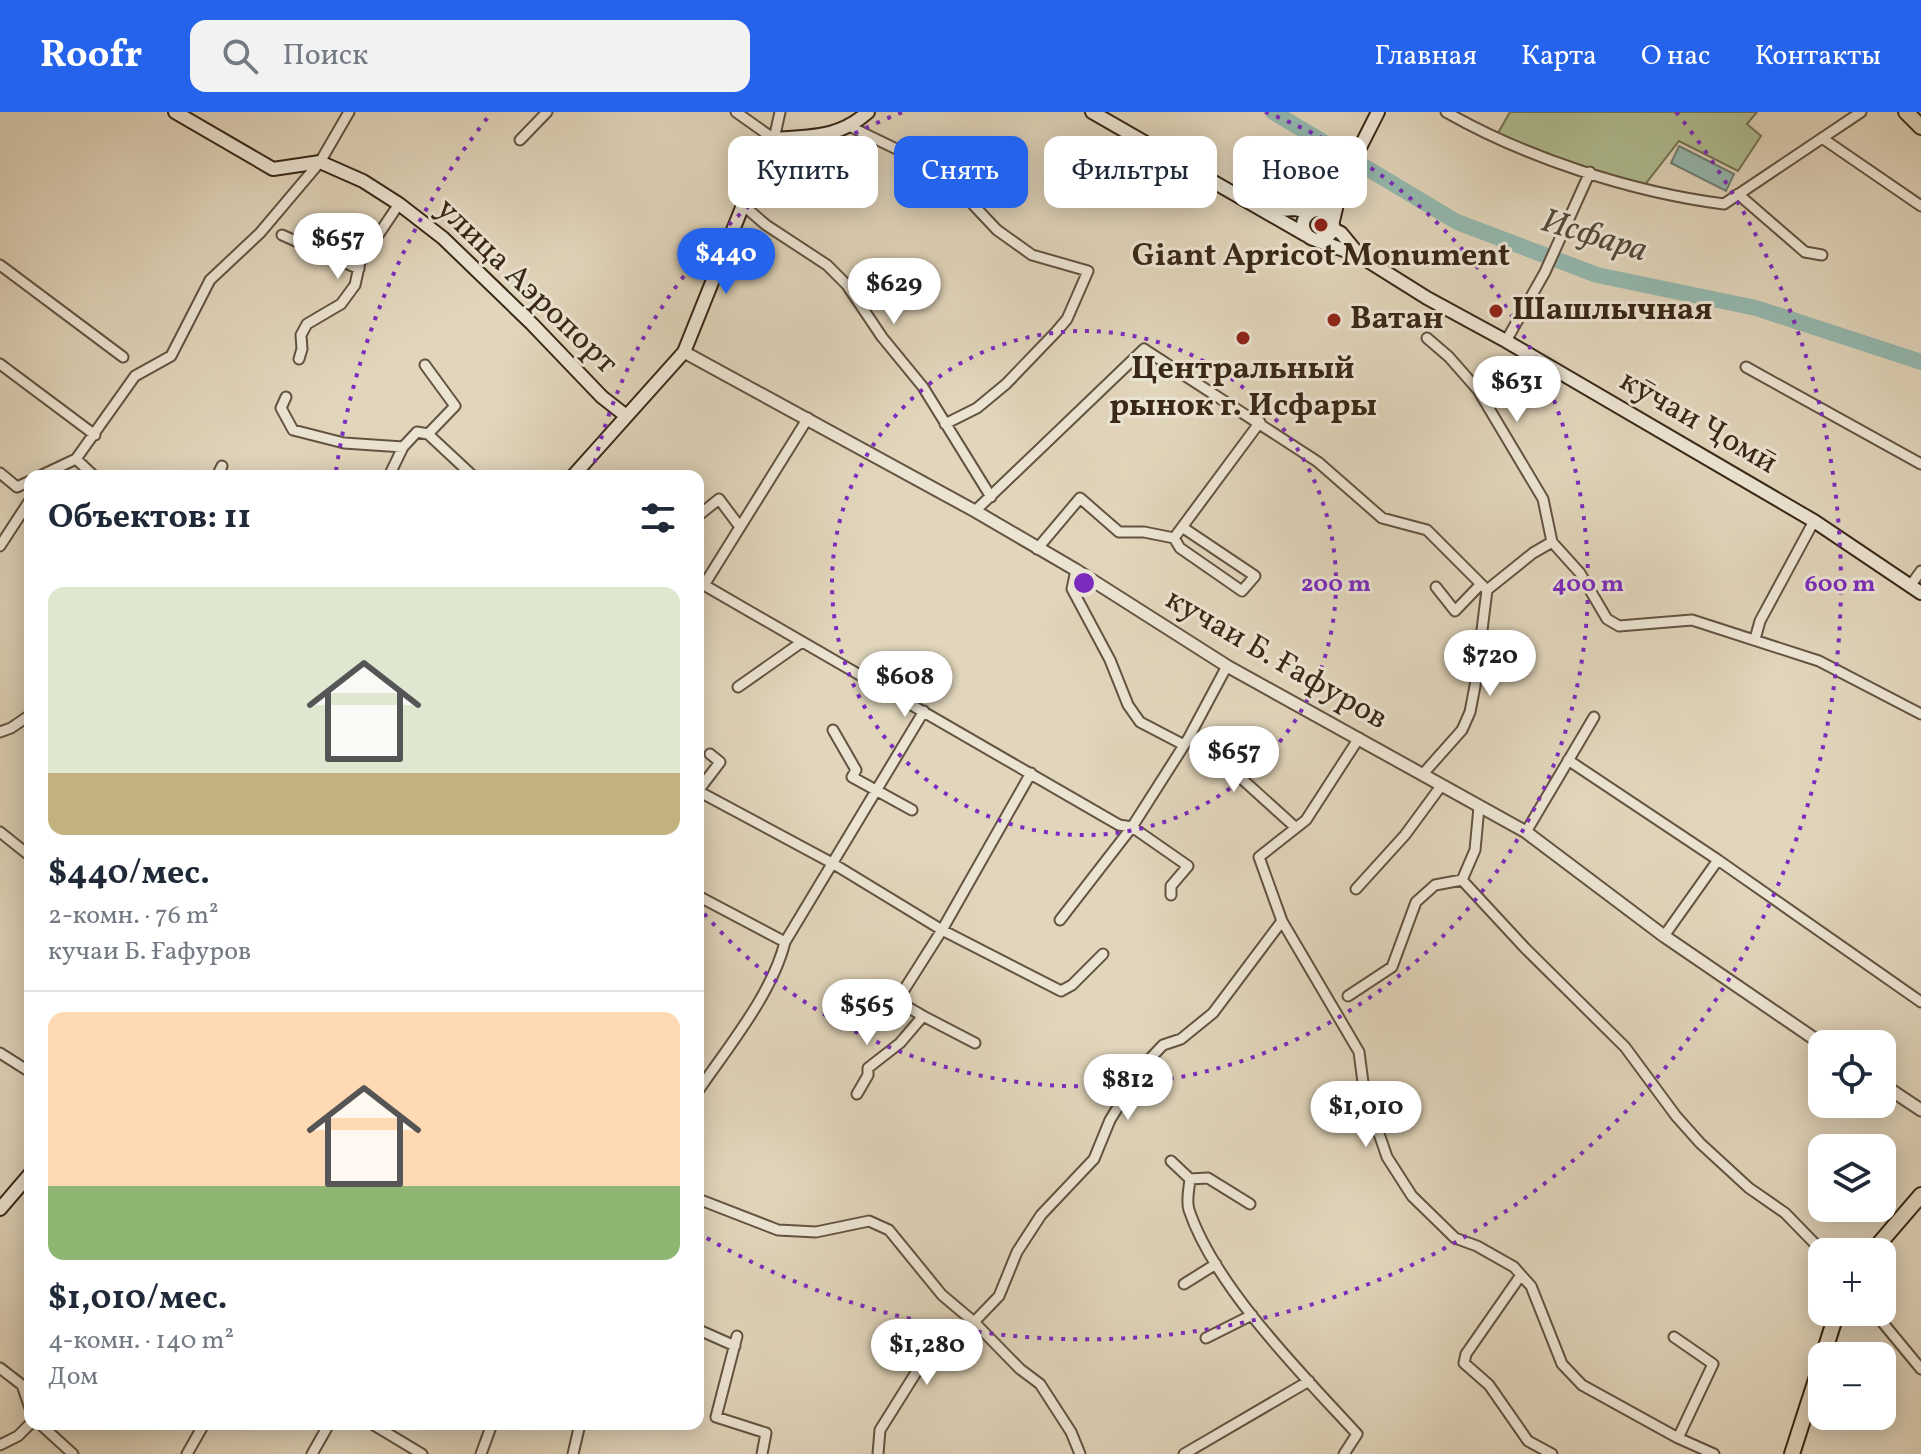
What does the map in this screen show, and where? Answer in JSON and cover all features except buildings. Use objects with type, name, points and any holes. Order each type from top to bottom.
[{"type":"main road","points":[[175,112],[273,169],[320,162]]},
{"type":"main road","points":[[805,136],[851,127],[868,112]]},
{"type":"main road","name":"кӯчаи Ҷомӣ","points":[[1092,112],[1311,238],[1360,256],[1427,298],[1814,521],[1915,589]]},
{"type":"main road","points":[[1366,136],[1378,112]]},
{"type":"main road","points":[[1906,112],[1921,127]]},
{"type":"main road","name":"улица Аэропорт","points":[[320,162],[363,181],[443,238],[602,397],[625,415]]},
{"type":"main road","points":[[578,470],[684,352],[742,208]]},
{"type":"main road","points":[[1315,208],[1303,221],[1311,238],[1329,237],[1337,208]]},
{"type":"main road","points":[[1264,211],[1323,210],[1360,256]]},
{"type":"main road","points":[[0,1209],[24,1181]]},
{"type":"main road","points":[[1884,1238],[1921,1195]]},
{"type":"main road","points":[[1792,1454],[1808,1404]]},
{"type":"street","points":[[55,470],[76,459],[135,376],[171,356],[210,280],[260,233],[320,162],[349,112]]},
{"type":"street","points":[[520,140],[547,112]]},
{"type":"street","points":[[736,112],[770,136]]},
{"type":"street","points":[[775,136],[780,112]]},
{"type":"street","points":[[1446,112],[1492,138],[1590,172],[1684,199],[1724,204],[1861,112]]},
{"type":"street","points":[[851,127],[948,178],[997,230],[1032,255],[1088,271],[1067,319],[1056,332],[1006,384],[977,408],[945,424]]},
{"type":"street","points":[[1822,138],[1921,206]]},
{"type":"street","points":[[1506,341],[1545,272],[1590,172]]},
{"type":"street","points":[[1738,194],[1805,252],[1822,255]]},
{"type":"street","points":[[299,359],[301,335],[307,324],[341,304],[355,285],[360,262],[399,204]]},
{"type":"street","points":[[746,208],[766,225],[827,265],[847,285],[882,337],[923,387],[991,497]]},
{"type":"street","points":[[282,235],[359,269]]},
{"type":"street","points":[[0,265],[123,357]]},
{"type":"street","points":[[1427,338],[1449,357],[1478,390],[1543,499],[1552,542],[1580,573],[1607,619],[1619,626],[1692,620],[1755,639],[1819,661],[1921,714]]},
{"type":"street","points":[[975,511],[1144,349],[1318,462],[1382,518],[1427,530],[1484,587]]},
{"type":"street","name":"кучаи Б. Ғафуров","points":[[684,352],[975,511],[1076,570],[1227,666],[1526,832],[1664,936],[1808,1034]]},
{"type":"street","points":[[0,364],[95,435]]},
{"type":"street","points":[[425,365],[455,406],[428,434]]},
{"type":"street","points":[[1746,367],[1921,464]]},
{"type":"street","points":[[286,397],[281,408],[293,430],[344,443],[403,447]]},
{"type":"street","points":[[808,418],[704,585],[1119,825],[1132,827],[1188,866],[1171,886],[1171,895]]},
{"type":"street","points":[[1174,538],[1260,422]]},
{"type":"street","points":[[392,470],[403,447],[417,432],[428,434],[467,470]]},
{"type":"street","points":[[76,459],[88,470]]},
{"type":"street","points":[[220,470],[222,466]]},
{"type":"street","points":[[0,473],[17,487],[24,484]]},
{"type":"street","points":[[1037,549],[1080,498],[1119,532],[1144,532],[1174,538],[1180,548],[1242,591],[1255,576],[1182,527]]},
{"type":"street","points":[[704,511],[719,499],[740,527]]},
{"type":"street","points":[[0,546],[24,509]]},
{"type":"street","points":[[1755,639],[1760,621],[1814,521]]},
{"type":"street","points":[[1436,587],[1455,611],[1484,587],[1552,542]]},
{"type":"street","points":[[1076,570],[1072,589],[1110,660],[1128,705],[1140,722],[1211,751],[1295,827]]},
{"type":"street","points":[[1915,589],[1921,571]]},
{"type":"street","points":[[1422,775],[1462,730],[1470,712],[1484,587]]},
{"type":"street","points":[[738,687],[802,642]]},
{"type":"street","points":[[1060,920],[1132,827],[1186,742],[1227,666]]},
{"type":"street","points":[[704,1082],[751,1012],[780,963],[785,942],[924,711]]},
{"type":"street","points":[[1526,832],[1594,717]]},
{"type":"street","points":[[0,732],[24,719]]},
{"type":"street","points":[[833,730],[856,770],[852,777],[912,810]]},
{"type":"street","points":[[1359,738],[1306,820],[1259,857],[1282,921],[1359,1052],[1364,1090],[1395,1174],[1412,1196],[1455,1238],[1514,1267],[1531,1286],[1562,1364],[1582,1385],[1678,1438],[1714,1454]]},
{"type":"street","points":[[704,783],[720,762],[710,754]]},
{"type":"street","points":[[1568,760],[1921,1002]]},
{"type":"street","points":[[975,1043],[897,1001],[942,930],[1031,773]]},
{"type":"street","points":[[1356,889],[1405,835],[1441,786]]},
{"type":"street","points":[[704,794],[832,863],[942,930],[1061,991],[1072,985],[1103,954]]},
{"type":"street","points":[[1462,880],[1475,850],[1479,807]]},
{"type":"street","points":[[0,832],[24,851]]},
{"type":"street","points":[[1664,936],[1718,860]]},
{"type":"street","points":[[1348,996],[1392,967],[1416,902],[1435,885],[1462,880]]},
{"type":"street","points":[[1462,880],[1525,948],[1625,1047],[1700,1143],[1749,1188],[1785,1213],[1809,1238]]},
{"type":"street","points":[[704,903],[785,942]]},
{"type":"street","points":[[878,1454],[880,1430],[922,1363],[974,1322],[999,1296],[1017,1252],[1041,1215],[1094,1159],[1110,1120],[1144,1065],[1163,1045],[1181,1039],[1213,1013],[1282,921]]},
{"type":"street","points":[[857,1094],[868,1075],[868,1068],[900,1043],[923,1016]]},
{"type":"street","points":[[0,1053],[24,1068]]},
{"type":"street","points":[[1896,1093],[1921,1110]]},
{"type":"street","points":[[1171,1161],[1190,1179],[1208,1178],[1250,1204]]},
{"type":"street","points":[[1190,1179],[1187,1207],[1216,1264],[1252,1315],[1357,1434],[1344,1454]]},
{"type":"street","points":[[704,1201],[778,1230],[816,1232],[869,1221],[889,1230],[942,1295],[1040,1384],[1071,1432],[1080,1454]]},
{"type":"street","points":[[1184,1284],[1216,1264]]},
{"type":"street","points":[[1521,1275],[1466,1354],[1464,1363],[1489,1385],[1528,1441],[1552,1454]]},
{"type":"street","points":[[1206,1338],[1252,1315]]},
{"type":"street","points":[[1886,1326],[1921,1369]]},
{"type":"street","points":[[704,1331],[736,1341],[716,1417],[766,1433],[762,1454]]},
{"type":"street","points":[[1674,1337],[1713,1364],[1678,1438]]},
{"type":"street","points":[[0,1368],[22,1385],[24,1391]]},
{"type":"street","points":[[1184,1454],[1309,1381]]},
{"type":"street","points":[[0,1445],[24,1430]]},
{"type":"street","points":[[49,1430],[73,1454]]},
{"type":"street","points":[[187,1454],[201,1430]]},
{"type":"street","points":[[312,1454],[326,1430]]},
{"type":"street","points":[[382,1430],[422,1454]]},
{"type":"street","points":[[481,1454],[490,1430]]},
{"type":"street","points":[[573,1454],[579,1430]]},
{"type":"green space","points":[[1510,112],[1757,112],[1747,124],[1761,136],[1738,171],[1679,141],[1643,187],[1494,140]]},
{"type":"water","points":[[1679,146],[1734,174],[1726,191],[1671,163]]},
{"type":"waterway","name":"Исфара","points":[[1273,112],[1457,222],[1597,275],[1756,308],[1921,362]]},
{"type":"place","name":"Giant Apricot Monument","points":[[1321,225]]},
{"type":"place","name":"Шашлычная","points":[[1496,311]]},
{"type":"place","name":"Ватан","points":[[1334,320]]},
{"type":"place","name":"Центральный рынок г. Исфары","points":[[1243,338]]}]
